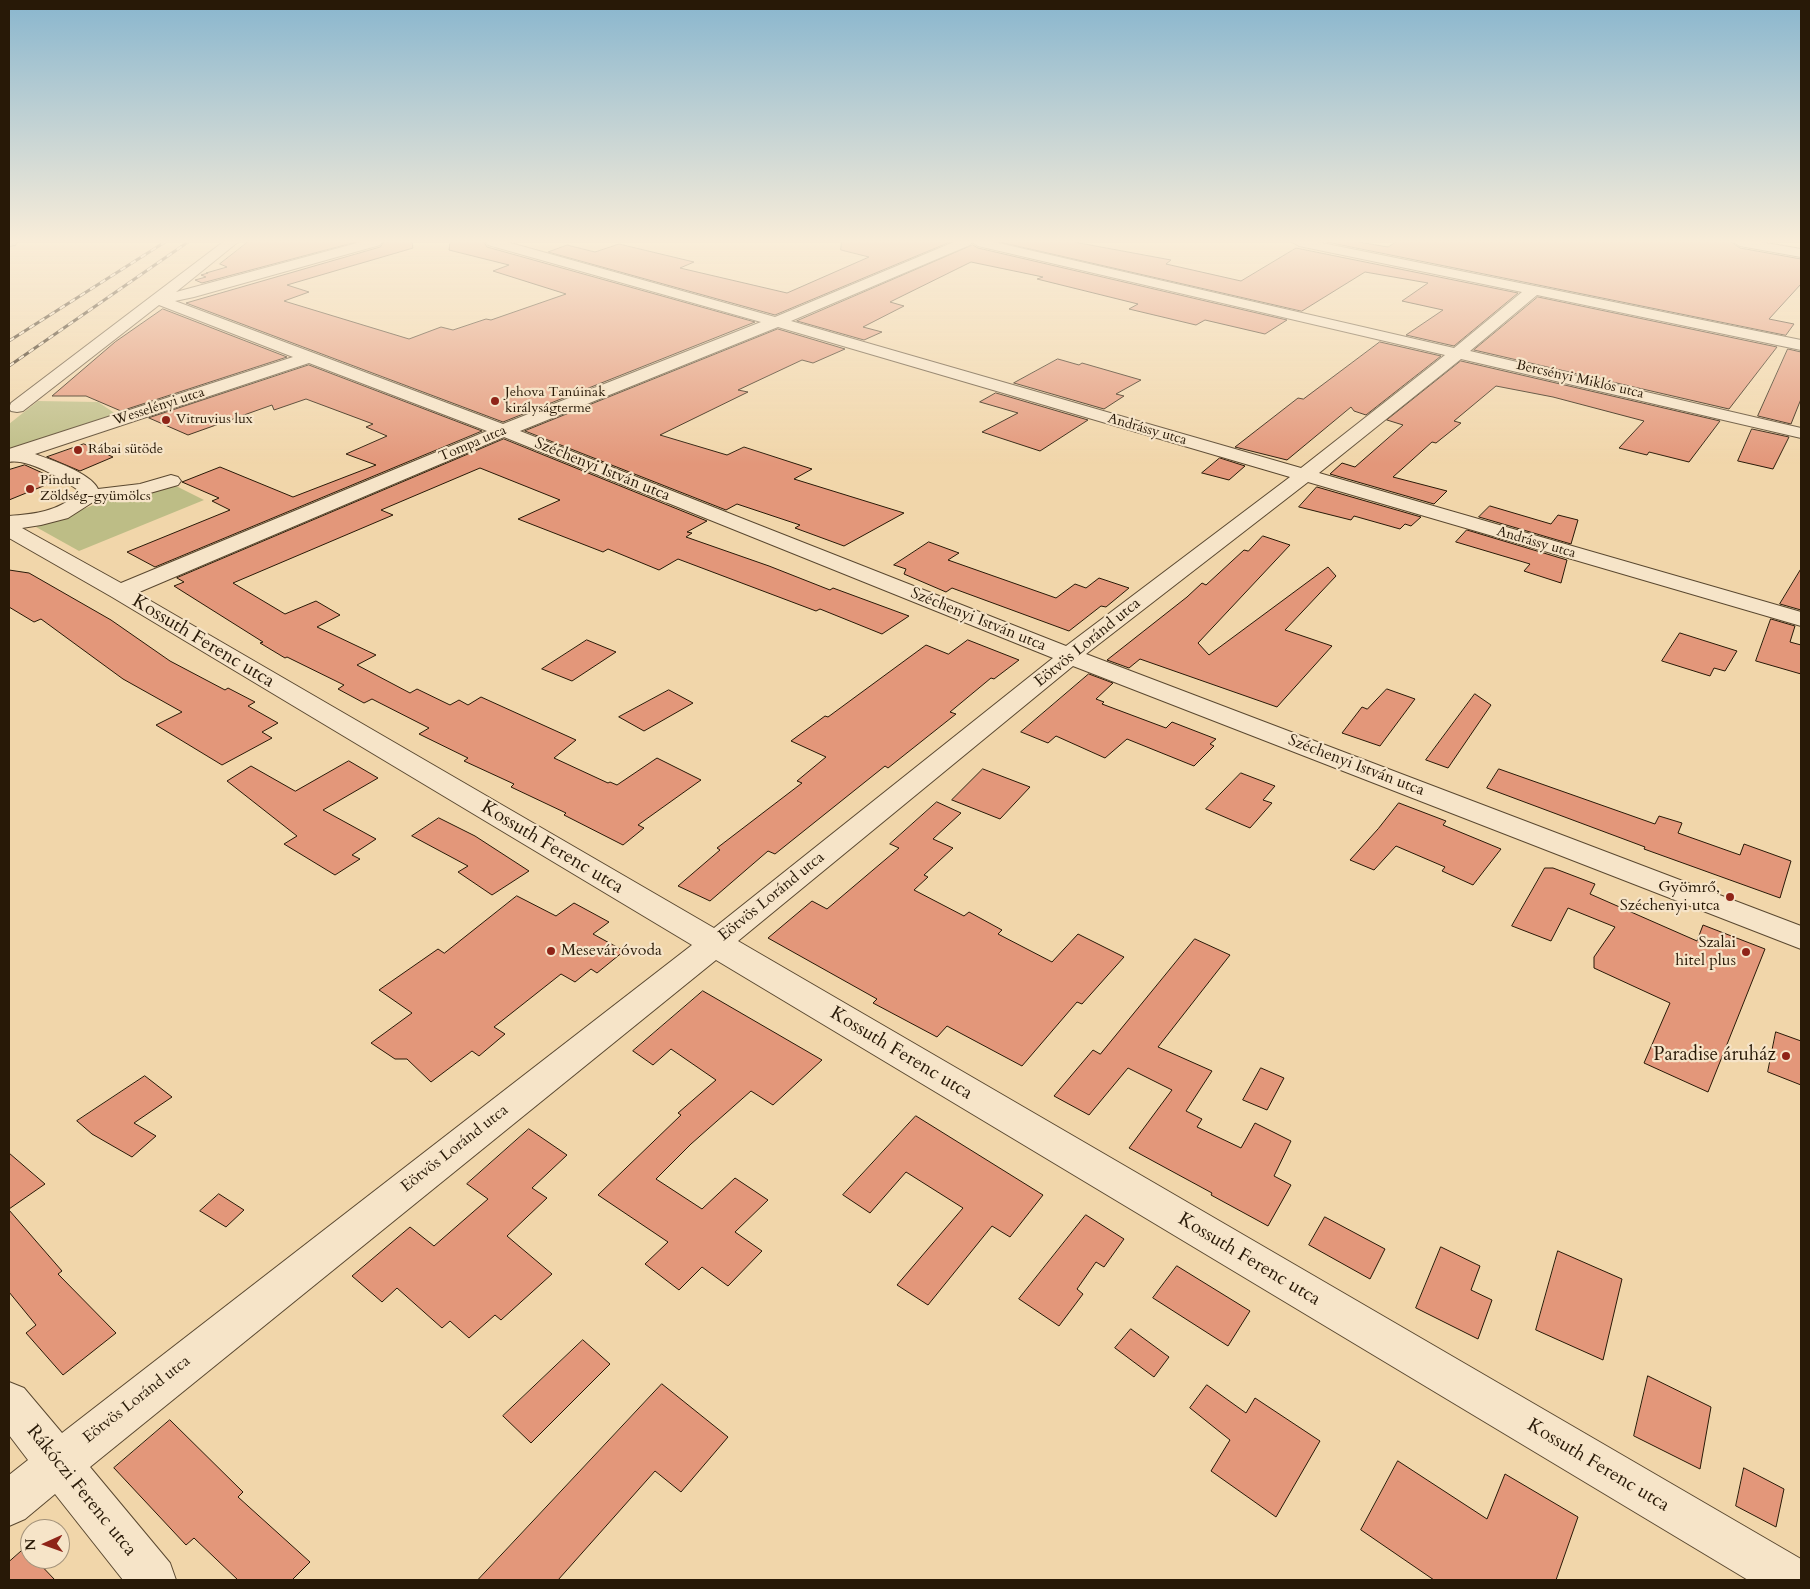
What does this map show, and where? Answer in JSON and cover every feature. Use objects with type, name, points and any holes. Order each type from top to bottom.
[{"type":"street","points":[[17,407],[134,316]]},
{"type":"street","name":"Széchenyi István utca","points":[[201,316],[504,431],[1069,656],[1801,938]]},
{"type":"street","name":"Andrássy utca","points":[[755,316],[1801,619]]},
{"type":"street","name":"Tompa utca","points":[[120,592],[504,431],[790,316]]},
{"type":"street","name":"Bercsényi Miklós utca","points":[[1302,316],[1801,433]]},
{"type":"street","name":"Eötvös Loránd utca","points":[[9,1502],[714,944],[1069,656],[1303,476],[1502,316]]},
{"type":"street","points":[[1661,316],[1801,345]]},
{"type":"street","name":"Wesselényi utca","points":[[12,455],[309,357]]},
{"type":"street","points":[[12,455],[51,468],[79,481],[88,488],[87,496]]},
{"type":"street","points":[[9,522],[49,518],[70,510],[87,496],[150,488],[171,481]]},
{"type":"street","name":"Kossuth Ferenc utca","points":[[9,529],[120,592],[1792,1580]]},
{"type":"street","name":"Rákóczi Ferenc utca","points":[[9,1402],[153,1580]]},
{"type":"green space","points":[[38,401],[98,402],[116,414],[9,449],[9,424]]},
{"type":"green space","points":[[162,479],[204,500],[79,551],[36,527]]},
{"type":"building","points":[[153,316],[181,316],[287,357],[121,411],[86,396],[52,396],[115,342]]},
{"type":"building","points":[[221,316],[334,316],[409,339],[441,327],[453,330],[486,319],[491,320],[502,316],[734,316],[755,322],[503,422]]},
{"type":"building","points":[[808,316],[884,316],[863,327],[882,332],[864,340],[797,321]]},
{"type":"building","points":[[1159,316],[1270,316],[1287,320],[1265,334],[1205,320],[1196,325]]},
{"type":"building","points":[[1434,316],[1490,316],[1454,346],[1406,335]]},
{"type":"building","points":[[1515,316],[1630,316],[1777,347],[1729,409],[1474,350]]},
{"type":"building","points":[[1693,316],[1772,316],[1769,319],[1794,324],[1786,335]]},
{"type":"building","points":[[778,329],[845,349],[813,363],[802,360],[738,390],[748,392],[660,435],[727,455],[744,447],[812,469],[794,479],[904,513],[844,546],[795,528],[800,525],[737,504],[726,510],[525,431]]},
{"type":"building","points":[[1380,342],[1441,356],[1366,415],[1354,411],[1351,407],[1287,460],[1235,447],[1298,398],[1303,399]]},
{"type":"building","points":[[1788,349],[1801,352],[1801,399],[1791,424],[1758,416]]},
{"type":"building","points":[[1058,359],[1079,365],[1082,363],[1141,380],[1116,394],[1124,396],[1104,409],[1014,383]]},
{"type":"building","points":[[1461,361],[1720,421],[1689,462],[1649,452],[1647,455],[1619,448],[1644,421],[1553,397],[1496,386],[1454,421],[1461,423],[1436,443],[1432,442],[1393,477],[1447,491],[1434,504],[1330,474],[1342,463],[1355,467],[1403,425],[1387,420]]},
{"type":"building","points":[[309,365],[482,431],[155,567],[127,552],[230,510],[212,501],[219,498],[182,482],[220,467],[293,497],[376,465],[346,454],[387,436],[366,427],[373,424],[306,399],[274,410],[272,405],[188,435],[149,418]]},
{"type":"building","points":[[996,393],[1088,420],[1040,451],[982,432],[1018,413],[980,402]]},
{"type":"building","points":[[1752,429],[1789,437],[1773,469],[1738,461]]},
{"type":"building","points":[[504,439],[707,521],[687,532],[692,533],[686,537],[830,590],[833,588],[909,616],[882,634],[820,609],[816,611],[678,559],[659,570],[608,549],[603,552],[518,519],[560,500],[480,468],[381,510],[393,515],[233,583],[285,614],[316,601],[340,615],[317,627],[376,655],[357,665],[410,693],[417,689],[450,705],[459,700],[468,705],[481,697],[576,740],[554,758],[608,783],[617,785],[657,758],[701,780],[638,825],[644,828],[623,845],[564,815],[566,813],[511,787],[514,784],[464,761],[468,758],[419,734],[429,728],[372,699],[364,703],[338,689],[344,685],[287,657],[285,658],[174,586],[184,582],[177,578]]},
{"type":"building","points":[[84,444],[113,457],[80,471],[47,457]]},
{"type":"building","points":[[1220,458],[1245,466],[1229,480],[1202,473]]},
{"type":"building","points":[[25,465],[58,480],[9,500],[9,470]]},
{"type":"building","points":[[1317,487],[1421,517],[1411,526],[1405,524],[1400,529],[1354,516],[1351,520],[1299,507]]},
{"type":"building","points":[[1490,506],[1551,524],[1558,515],[1578,520],[1571,544],[1479,517]]},
{"type":"building","points":[[1467,530],[1567,560],[1561,583],[1524,571],[1530,564],[1456,542]]},
{"type":"building","points":[[1263,536],[1290,545],[1198,643],[1209,655],[1328,567],[1336,576],[1285,630],[1332,646],[1277,707],[1140,659],[1129,668],[1107,660],[1202,583],[1206,585],[1244,550],[1248,551]]},
{"type":"building","points":[[929,542],[959,553],[948,560],[1056,598],[1075,584],[1086,588],[1099,578],[1129,588],[1106,607],[1101,606],[1069,631],[952,588],[946,592],[904,574],[906,569],[894,565]]},
{"type":"building","points":[[1801,569],[1801,610],[1780,604]]},
{"type":"building","points":[[9,570],[29,573],[111,620],[170,661],[225,690],[228,688],[255,702],[248,706],[278,723],[262,732],[272,738],[222,765],[156,725],[182,712],[123,679],[41,619],[34,622],[9,607]]},
{"type":"building","points":[[1771,619],[1795,626],[1790,642],[1801,645],[1801,674],[1756,661]]},
{"type":"building","points":[[1680,633],[1737,651],[1725,671],[1714,668],[1710,676],[1662,661]]},
{"type":"building","points":[[587,640],[616,652],[572,681],[542,669]]},
{"type":"building","points":[[968,640],[1019,660],[994,679],[991,678],[950,712],[956,714],[888,768],[885,766],[775,854],[768,851],[710,901],[678,886],[720,850],[717,848],[802,783],[797,781],[826,757],[791,741],[825,716],[828,717],[926,645],[948,654]]},
{"type":"building","points":[[1089,674],[1113,683],[1096,699],[1104,702],[1102,704],[1166,728],[1172,722],[1216,739],[1210,744],[1214,746],[1194,766],[1127,739],[1105,758],[1056,736],[1048,743],[1021,732]]},
{"type":"building","points":[[1387,689],[1415,699],[1380,746],[1342,733],[1362,707],[1367,709]]},
{"type":"building","points":[[669,690],[693,703],[644,731],[619,717]]},
{"type":"building","points":[[1475,694],[1491,705],[1448,768],[1426,760]]},
{"type":"building","points":[[349,761],[378,778],[323,810],[376,839],[352,855],[360,859],[335,875],[284,844],[297,836],[227,781],[251,766],[295,791]]},
{"type":"building","points":[[983,769],[1030,787],[1000,819],[952,800]]},
{"type":"building","points":[[1499,769],[1655,824],[1659,816],[1682,823],[1678,833],[1740,855],[1744,844],[1791,861],[1780,898],[1644,849],[1645,847],[1487,788]]},
{"type":"building","points":[[1241,773],[1275,786],[1263,800],[1272,803],[1250,828],[1206,809]]},
{"type":"building","points":[[937,802],[961,813],[933,839],[953,848],[924,875],[928,877],[914,890],[964,916],[969,912],[1002,930],[998,934],[1052,962],[1078,934],[1124,957],[1082,1004],[1077,1002],[1022,1066],[947,1026],[937,1037],[873,1003],[877,999],[768,938],[812,901],[827,909],[899,848],[890,844]]},
{"type":"building","points":[[1399,803],[1446,821],[1443,825],[1501,849],[1473,885],[1442,871],[1445,867],[1396,846],[1374,870],[1350,860]]},
{"type":"building","points":[[439,818],[475,836],[529,871],[492,895],[458,872],[468,866],[412,836]]},
{"type":"building","points":[[1545,868],[1553,868],[1595,884],[1590,894],[1697,941],[1703,925],[1765,949],[1708,1092],[1644,1063],[1670,1003],[1594,968],[1594,957],[1615,927],[1568,908],[1551,941],[1512,926]]},
{"type":"building","points":[[517,896],[556,916],[574,903],[609,922],[593,934],[624,951],[597,973],[591,969],[575,982],[561,974],[494,1027],[505,1034],[479,1056],[472,1051],[431,1082],[407,1059],[395,1059],[371,1043],[412,1013],[379,990],[438,949],[444,953]]},
{"type":"building","points":[[1195,939],[1230,955],[1158,1047],[1212,1071],[1186,1111],[1202,1119],[1197,1127],[1241,1148],[1255,1123],[1291,1141],[1274,1176],[1291,1185],[1268,1226],[1129,1148],[1172,1090],[1128,1068],[1089,1115],[1054,1096],[1093,1050],[1100,1054]]},
{"type":"building","points":[[703,991],[822,1060],[773,1105],[751,1091],[691,1144],[656,1179],[702,1209],[735,1178],[768,1200],[735,1232],[762,1251],[728,1286],[702,1267],[679,1290],[645,1264],[668,1242],[598,1195],[681,1115],[678,1113],[716,1080],[671,1049],[653,1065],[633,1051]]},
{"type":"building","name":"Paradise áruház","points":[[1776,1032],[1801,1041],[1801,1085],[1768,1072]]},
{"type":"building","points":[[1261,1068],[1284,1078],[1267,1110],[1243,1100]]},
{"type":"building","points":[[145,1076],[172,1097],[134,1123],[156,1136],[132,1157],[92,1134],[77,1121]]},
{"type":"building","points":[[916,1116],[1043,1195],[1010,1237],[992,1226],[928,1305],[897,1285],[963,1208],[906,1172],[870,1213],[843,1195]]},
{"type":"building","points":[[529,1129],[567,1155],[532,1188],[547,1198],[507,1236],[552,1274],[501,1320],[495,1315],[469,1338],[450,1321],[442,1328],[397,1288],[382,1302],[352,1276],[410,1227],[434,1246],[488,1199],[467,1184]]},
{"type":"building","points":[[9,1153],[45,1184],[9,1209]]},
{"type":"building","points":[[219,1194],[244,1210],[226,1227],[200,1211]]},
{"type":"building","points":[[9,1210],[62,1271],[58,1274],[116,1333],[63,1375],[26,1333],[36,1325],[9,1292]]},
{"type":"building","points":[[1086,1215],[1124,1239],[1104,1267],[1096,1262],[1077,1289],[1083,1294],[1059,1326],[1019,1299]]},
{"type":"building","points":[[1325,1217],[1385,1249],[1370,1279],[1309,1245]]},
{"type":"building","points":[[1441,1247],[1480,1266],[1471,1290],[1492,1300],[1478,1339],[1416,1308]]},
{"type":"building","points":[[1558,1251],[1622,1279],[1603,1360],[1536,1330]]},
{"type":"building","points":[[1177,1266],[1250,1311],[1228,1346],[1153,1298]]},
{"type":"building","points":[[1131,1329],[1169,1357],[1154,1377],[1115,1348]]},
{"type":"building","points":[[583,1340],[610,1364],[531,1443],[503,1416]]},
{"type":"building","points":[[1648,1376],[1711,1407],[1700,1469],[1634,1436]]},
{"type":"building","points":[[662,1384],[728,1437],[681,1492],[655,1471],[558,1580],[478,1580]]},
{"type":"building","points":[[1207,1385],[1246,1413],[1255,1398],[1320,1441],[1276,1517],[1211,1471],[1230,1440],[1190,1408]]},
{"type":"building","points":[[170,1420],[243,1492],[238,1497],[310,1562],[292,1580],[238,1580],[194,1538],[186,1545],[114,1468]]},
{"type":"building","points":[[1398,1461],[1487,1519],[1505,1474],[1578,1517],[1556,1580],[1434,1580],[1361,1530]]},
{"type":"building","points":[[1744,1468],[1784,1489],[1776,1527],[1736,1506]]},
{"type":"building","points":[[20,1552],[20,1569],[45,1569],[55,1580],[9,1580],[9,1562]]},
{"type":"railway","points":[[9,341],[48,316]]},
{"type":"railway","points":[[9,366],[81,316]]},
{"type":"place","name":"Jehova Tanúinak királyságterme","points":[[495,401]]},
{"type":"place","name":"Vitruvius lux","points":[[166,420]]},
{"type":"place","name":"Rábai sütöde","points":[[78,450]]},
{"type":"place","name":"Pindur Zöldség-gyümölcs","points":[[30,489]]},
{"type":"place","name":"Gyömrő, Széchenyi utca","points":[[1730,897]]},
{"type":"place","name":"Mesevár óvoda","points":[[551,951]]},
{"type":"place","name":"Szalai hitel plus","points":[[1746,952]]},
{"type":"place","name":"Paradise áruház","points":[[1786,1056]]}]
